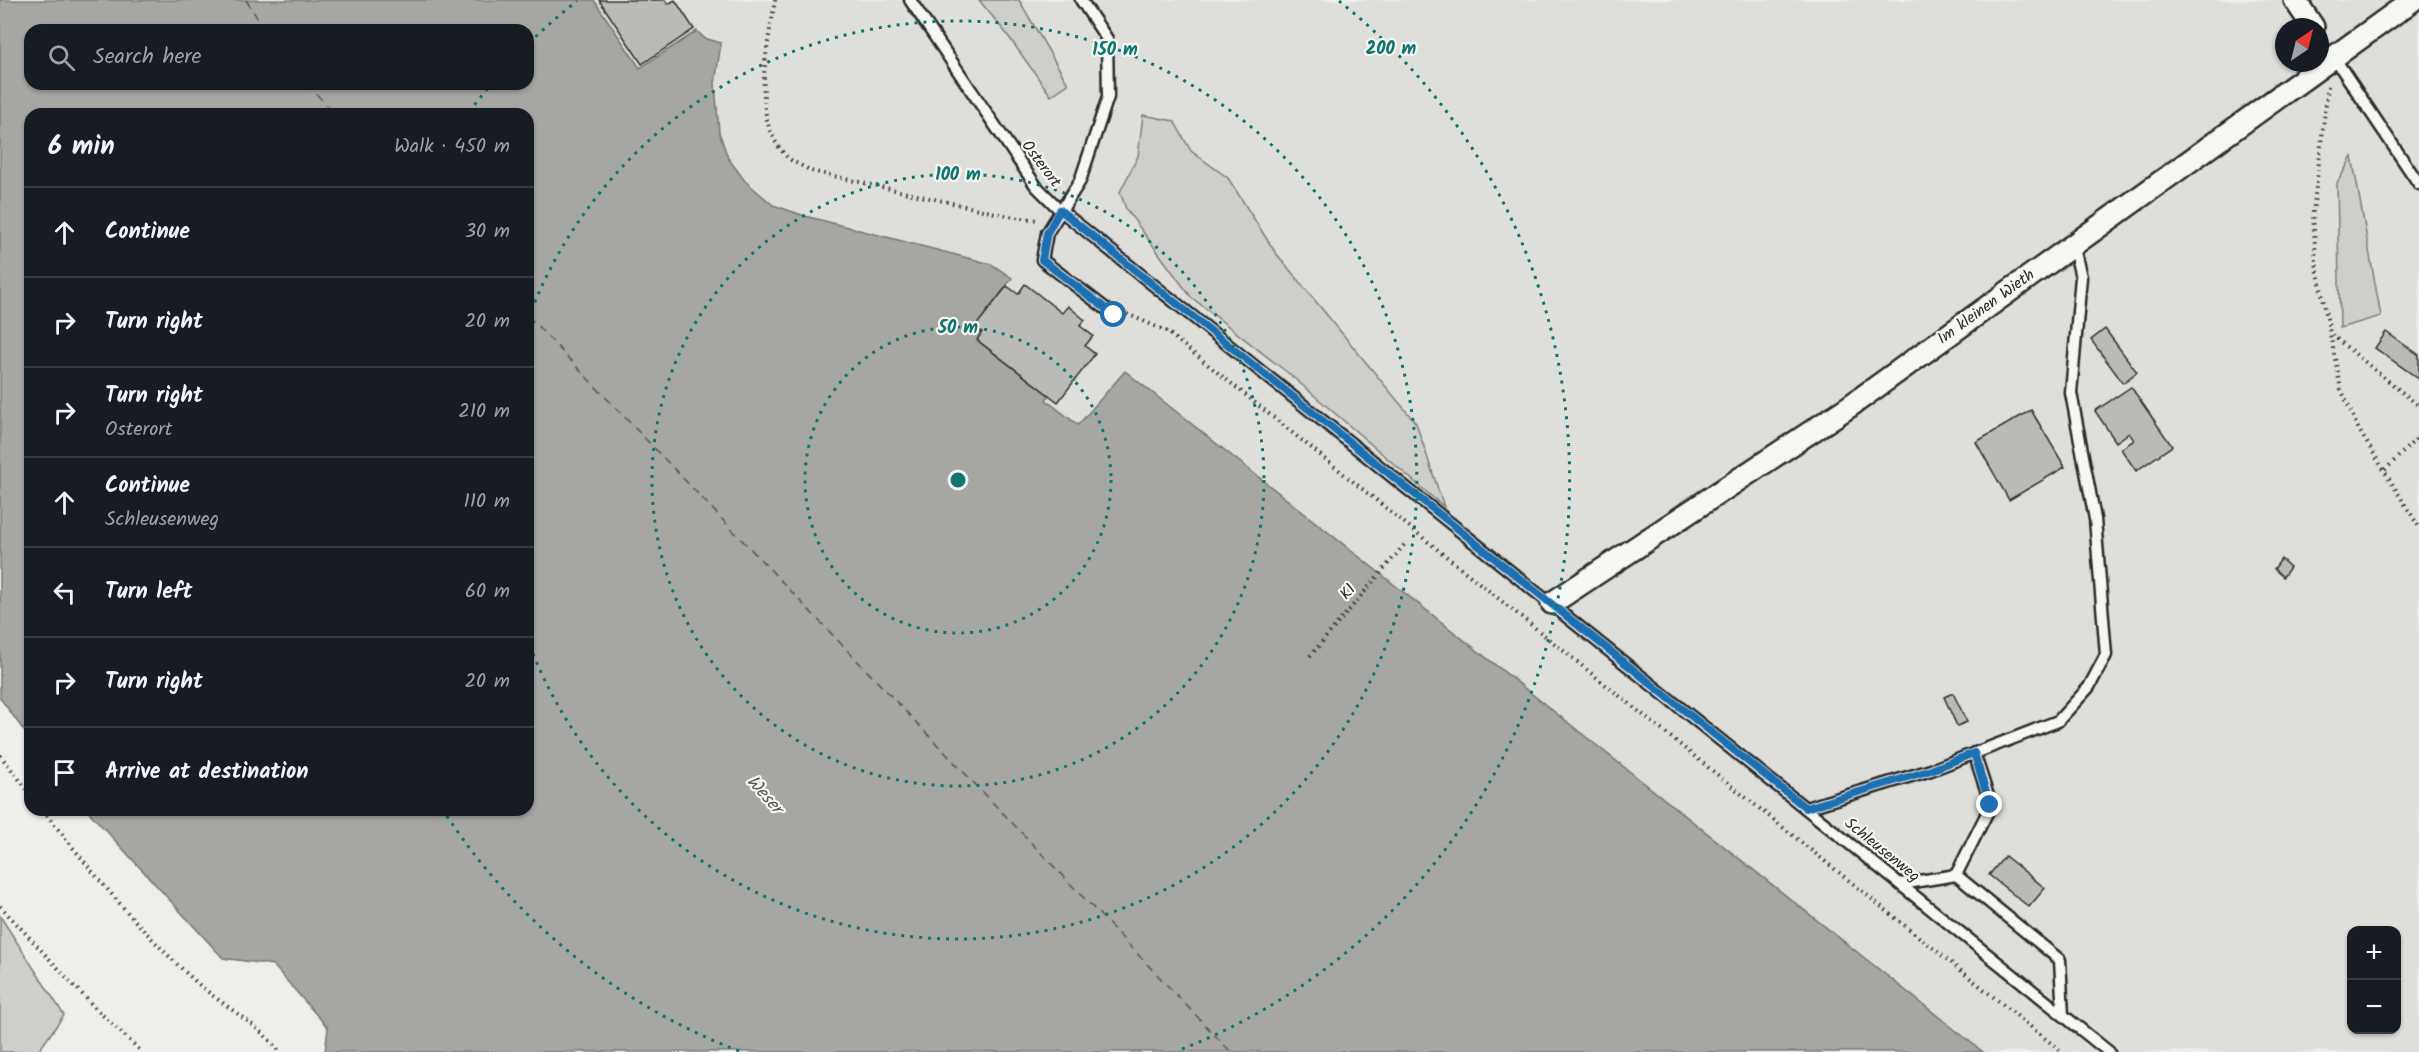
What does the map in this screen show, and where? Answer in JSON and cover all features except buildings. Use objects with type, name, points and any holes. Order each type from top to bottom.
[{"type":"street","points":[[2295,0],[2307,18]]},
{"type":"street","name":"Im kleinen Wieth","points":[[1552,603],[1850,406],[2413,0]]},
{"type":"street","points":[[2329,50],[2333,56]]},
{"type":"lane","name":"Osterort","points":[[910,0],[1036,186],[1060,210],[1552,603]]},
{"type":"lane","points":[[1081,0],[1107,39],[1108,97],[1080,181],[1047,233],[1042,260],[1114,315]]},
{"type":"lane","points":[[2333,56],[2419,184]]},
{"type":"lane","points":[[1806,808],[1931,770],[2058,720],[2089,687],[2106,655],[2095,519],[2071,393],[2081,277],[2073,244]]},
{"type":"lane","name":"Schleusenweg","points":[[1552,603],[2109,1052]]},
{"type":"lane","points":[[1956,875],[1990,805],[1974,753]]},
{"type":"lane","points":[[1901,884],[1956,875],[2060,960],[2063,1015]]},
{"type":"path","points":[[775,0],[765,73],[765,114],[775,140],[788,157],[811,171],[1009,216],[1039,220],[1060,210]]},
{"type":"path","points":[[2333,56],[2313,212],[2316,263],[2341,389],[2359,430],[2419,527]]},
{"type":"path","points":[[1114,315],[1130,314],[1166,331],[2062,1052]]},
{"type":"path","points":[[2332,335],[2419,406]]},
{"type":"path","points":[[2385,470],[2419,436]]},
{"type":"path","name":"K1","points":[[1310,656],[1404,544]]},
{"type":"path","points":[[0,755],[24,785]]},
{"type":"path","points":[[48,816],[101,884],[196,981],[266,1035],[280,1052]]},
{"type":"path","points":[[0,906],[97,1010],[142,1052]]},
{"type":"shaded area","points":[[594,0],[2419,0],[2419,1052],[1983,1052],[1126,371],[1078,425],[1046,400],[1048,395],[977,340],[975,327],[1012,278],[991,264],[805,216],[774,205],[745,181],[728,158],[719,132],[715,84],[721,43],[704,38],[697,31],[640,69]]},
{"type":"shaded area","points":[[979,0],[1019,0],[1068,84],[1051,96]]},
{"type":"shaded area","points":[[1143,115],[1174,121],[1191,151],[1228,178],[1275,252],[1416,423],[1444,507],[1288,373],[1191,297],[1126,209],[1120,192],[1138,156]]},
{"type":"shaded area","points":[[2352,157],[2381,316],[2340,328],[2337,183]]},
{"type":"shaded area","points":[[0,916],[64,1015],[38,1052],[0,1052]]},
{"type":"water","name":"Weser","points":[[0,0],[594,0],[640,68],[697,31],[704,38],[721,43],[715,84],[719,132],[728,158],[745,181],[773,205],[805,216],[991,264],[1012,278],[976,327],[982,332],[977,340],[1049,395],[1046,400],[1078,425],[1125,371],[1983,1052],[325,1052],[328,1028],[273,965],[223,958],[93,816],[534,816],[534,108],[24,108],[24,731],[0,698]]},
{"type":"ferry route","points":[[246,0],[261,24]]},
{"type":"ferry route","points":[[313,90],[329,108]]},
{"type":"ferry route","points":[[534,322],[1231,1052]]},
{"type":"route","points":[[1114,315],[1042,260],[1047,233],[1060,210],[1806,808],[1931,770],[1974,753],[1990,805]]}]
